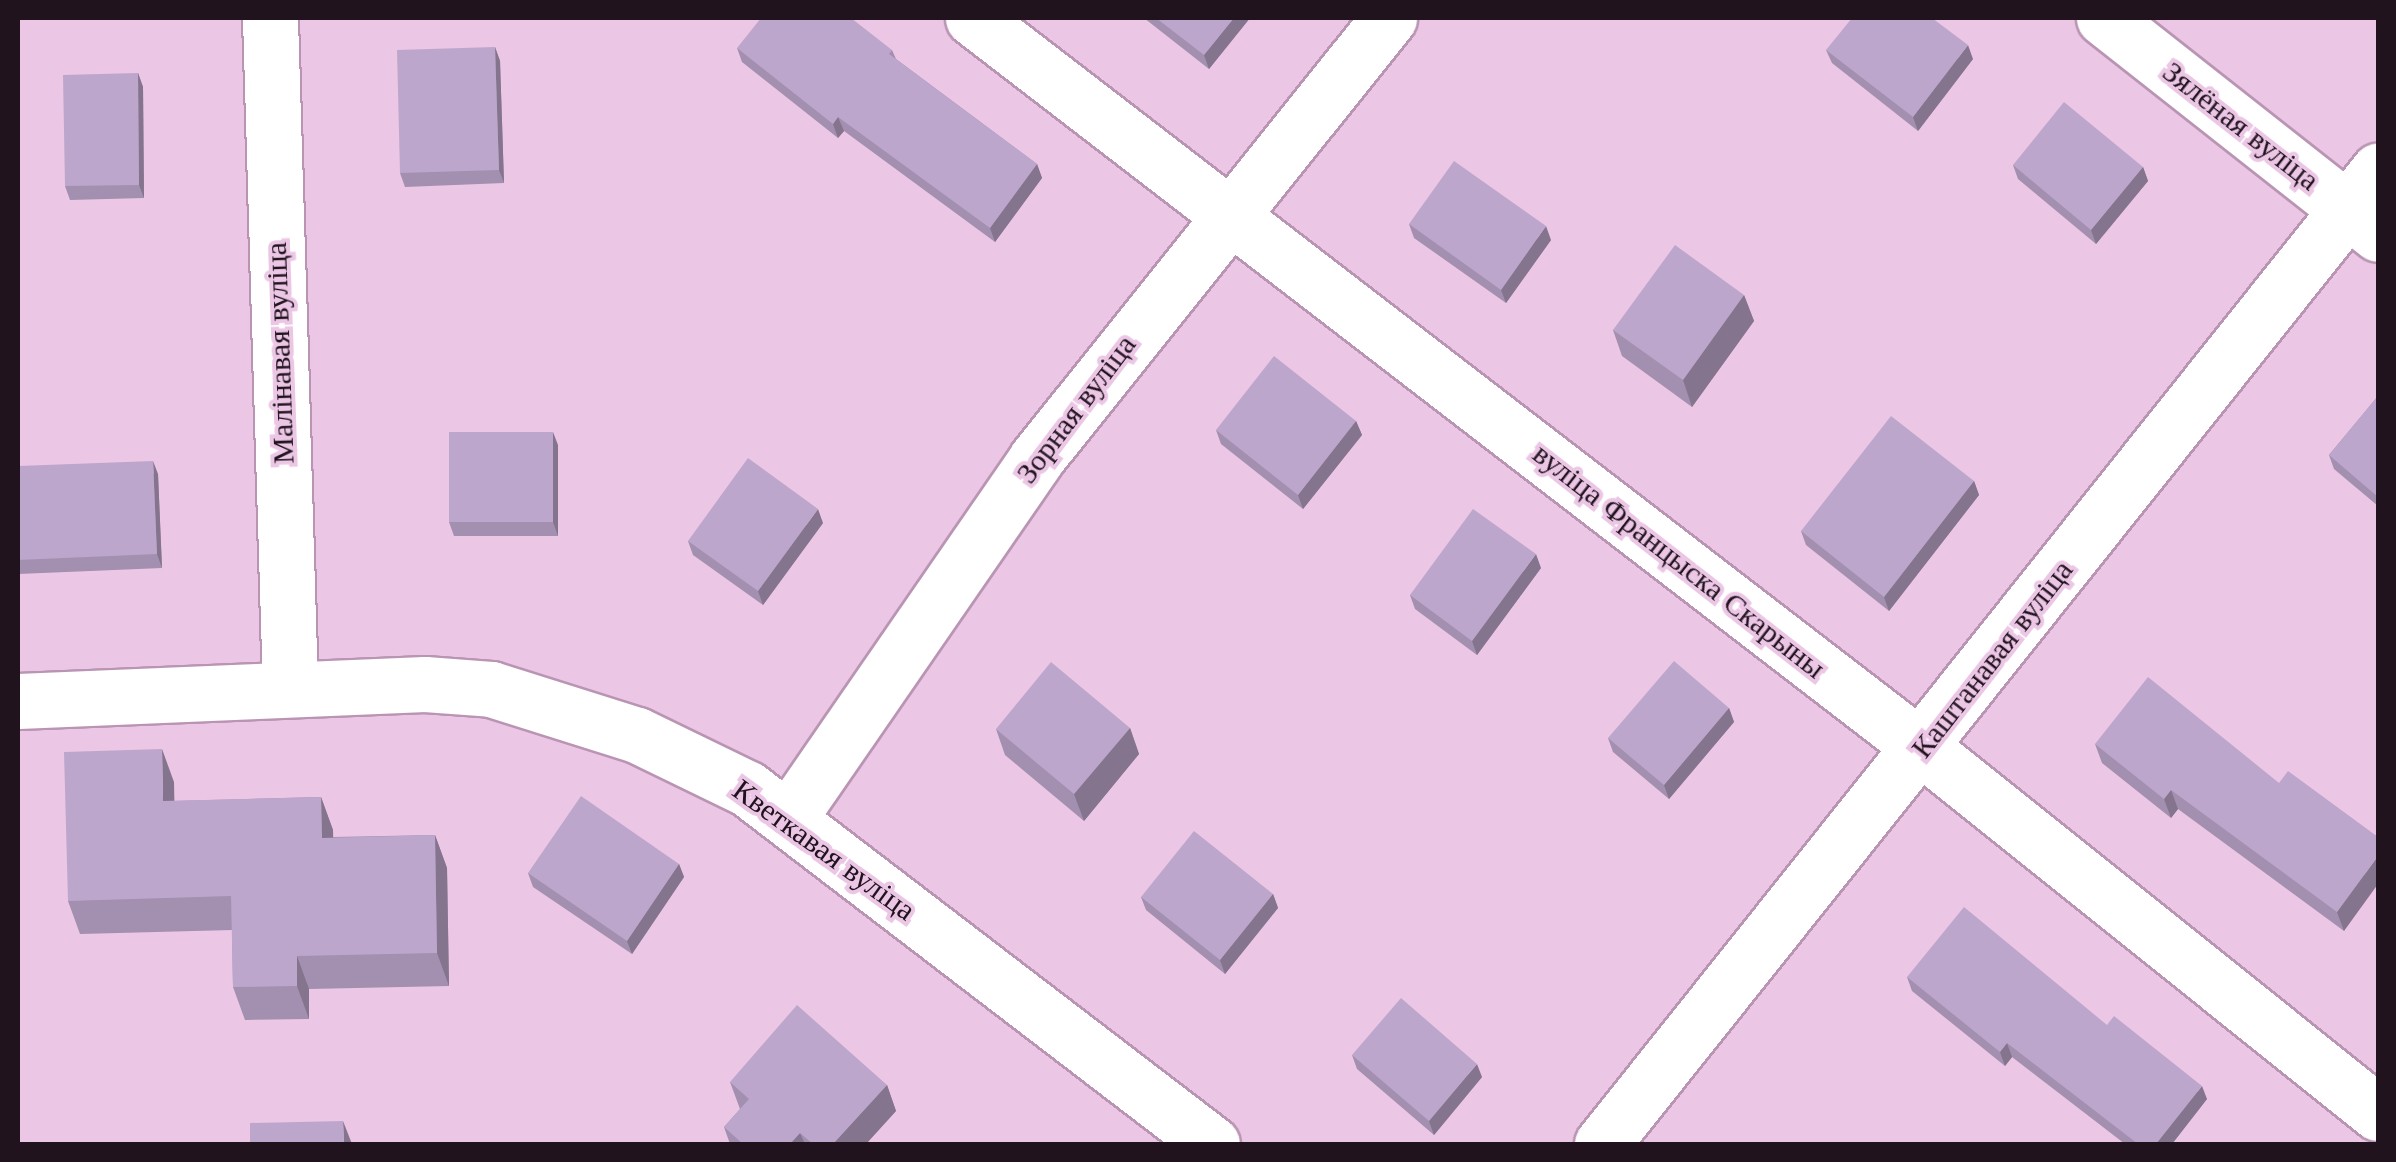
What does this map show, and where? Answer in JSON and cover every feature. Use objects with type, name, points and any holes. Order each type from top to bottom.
[{"type":"street","name":"Малінавая вуліца","points":[[270,18],[290,688]]},
{"type":"street","name":"вуліца Францыска Скарыны","points":[[973,18],[1922,748],[2378,1113]]},
{"type":"street","name":"Зорная вуліца","points":[[788,820],[1036,459],[1228,214],[1389,18]]},
{"type":"street","name":"Зялёная вуліца","points":[[2104,18],[2368,205]]},
{"type":"street","name":"Каштанавая вуліца","points":[[1602,1144],[2368,205]]},
{"type":"street","name":"Кветкавая вуліца","points":[[18,701],[290,688],[491,689],[636,735],[748,789],[1212,1144]]},
{"type":"building","points":[[761,18],[851,18],[892,50],[889,54],[1037,164],[990,228],[838,117],[833,124],[737,48]]},
{"type":"building","points":[[1156,18],[1234,18],[1204,55]]},
{"type":"building","points":[[1852,18],[1932,18],[1968,45],[1913,117],[1826,50]]},
{"type":"building","points":[[495,47],[499,170],[400,173],[397,50]]},
{"type":"building","points":[[138,73],[139,185],[65,186],[63,75]]},
{"type":"building","points":[[2064,102],[2143,167],[2091,230],[2013,165]]},
{"type":"building","points":[[1454,161],[1546,226],[1501,290],[1409,224]]},
{"type":"building","points":[[1675,245],[1744,295],[1683,380],[1613,330]]},
{"type":"building","points":[[1274,356],[1356,421],[1298,495],[1216,430]]},
{"type":"building","points":[[2378,396],[2378,497],[2329,455]]},
{"type":"building","points":[[1891,416],[1974,481],[1884,597],[1801,531]]},
{"type":"building","points":[[449,432],[553,432],[553,522],[449,522]]},
{"type":"building","points":[[748,458],[818,509],[758,591],[688,541]]},
{"type":"building","points":[[153,461],[157,554],[18,560],[18,466]]},
{"type":"building","points":[[1473,509],[1536,554],[1472,641],[1410,595]]},
{"type":"building","points":[[1674,661],[1729,708],[1664,785],[1608,738]]},
{"type":"building","points":[[1051,662],[1130,728],[1074,794],[996,729]]},
{"type":"building","points":[[2148,677],[2279,783],[2288,771],[2378,837],[2378,856],[2337,912],[2171,790],[2164,799],[2095,744]]},
{"type":"building","points":[[162,749],[163,801],[321,797],[322,838],[435,835],[437,953],[297,956],[297,986],[233,987],[231,896],[68,901],[64,752]]},
{"type":"building","points":[[581,796],[679,864],[627,941],[528,873]]},
{"type":"building","points":[[1194,831],[1273,894],[1220,960],[1141,897]]},
{"type":"building","points":[[1964,907],[2107,1025],[2114,1016],[2202,1086],[2156,1144],[2138,1144],[2007,1043],[2000,1052],[1907,977]]},
{"type":"building","points":[[1401,998],[1477,1064],[1429,1121],[1352,1055]]},
{"type":"building","points":[[797,1005],[887,1085],[833,1144],[813,1144],[800,1133],[790,1144],[743,1144],[724,1127],[749,1099],[730,1082]]},
{"type":"building","points":[[343,1121],[344,1144],[250,1144],[250,1123]]}]
